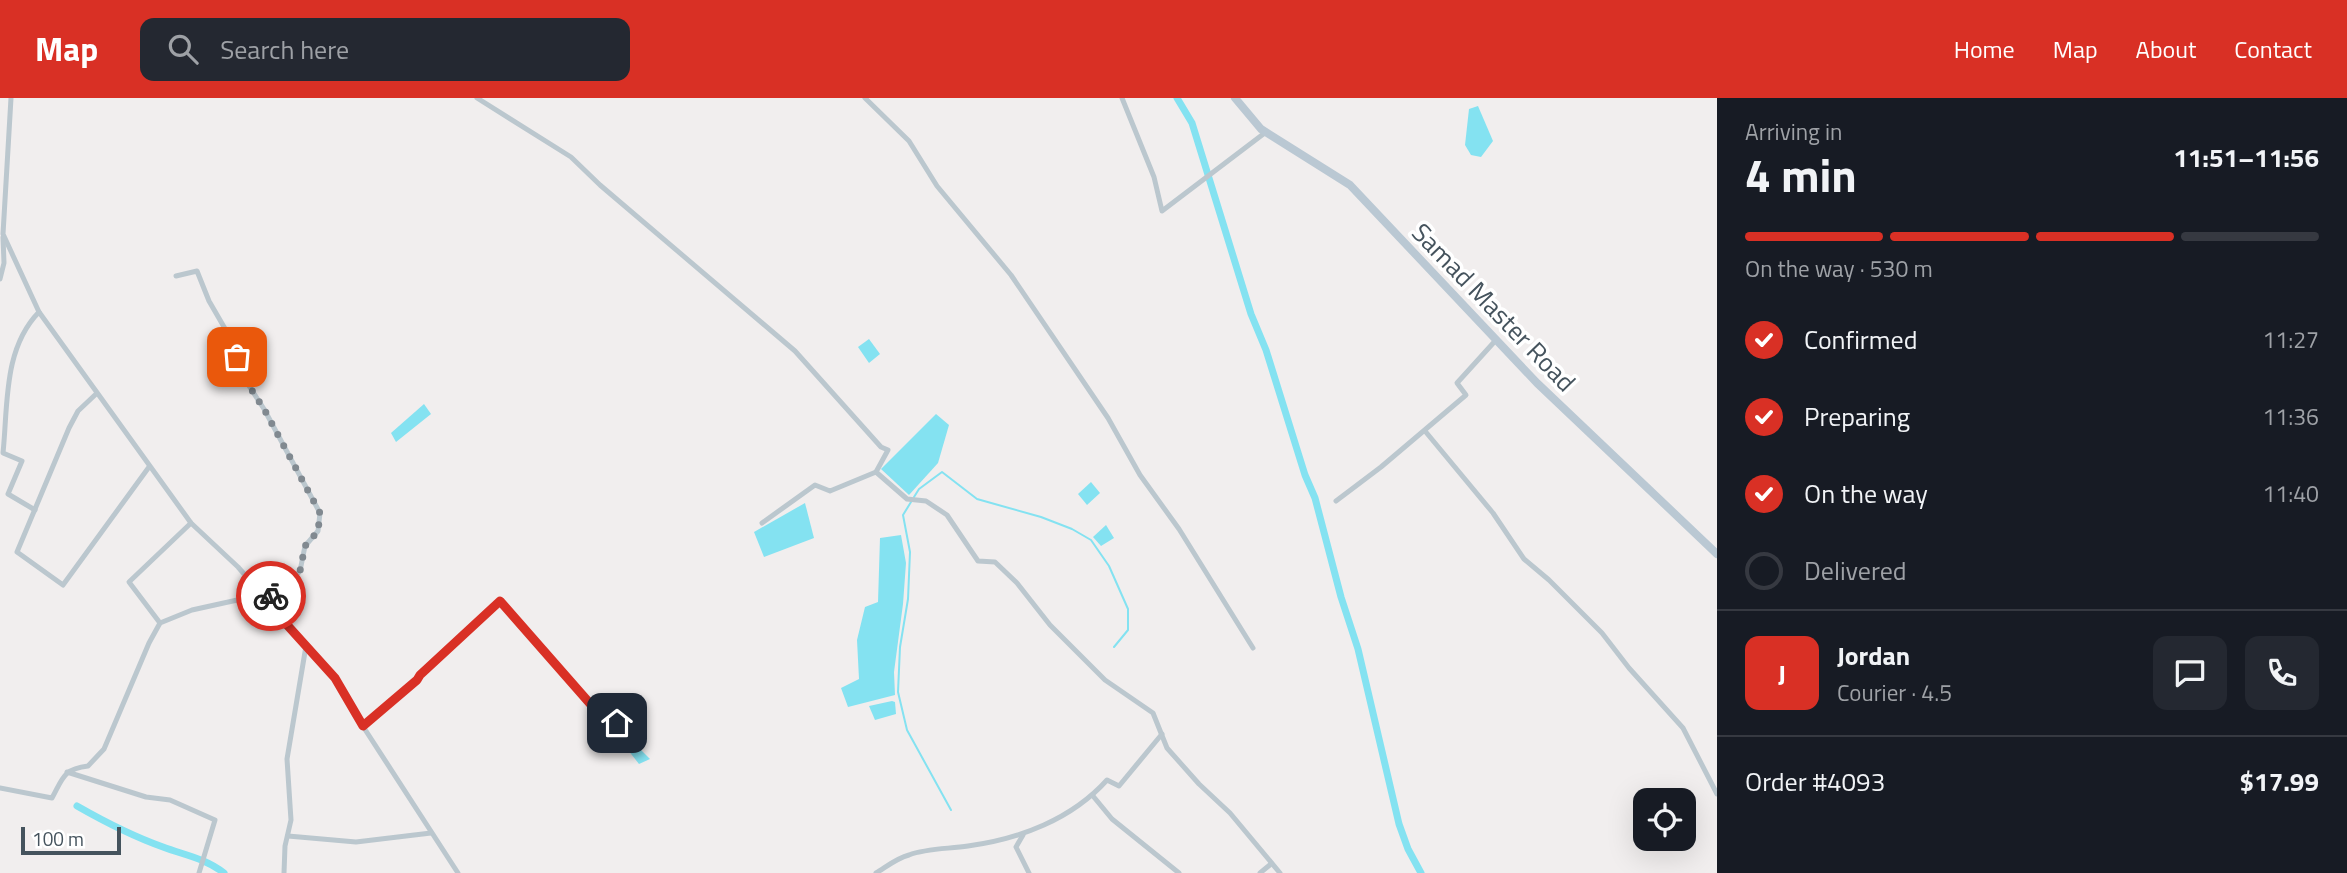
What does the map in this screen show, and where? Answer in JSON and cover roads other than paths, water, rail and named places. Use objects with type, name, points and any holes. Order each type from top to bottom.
[{"type":"street","points":[[0,279],[4,263],[1,233],[11,98]]},
{"type":"street","points":[[477,98],[571,157],[600,185],[795,351],[881,447],[888,450],[876,472],[830,491],[815,485],[762,523]]},
{"type":"street","points":[[865,98],[909,141],[937,186],[1011,275],[1108,418],[1140,475],[1179,529],[1253,648]]},
{"type":"street","points":[[1122,98],[1154,177],[1162,211],[1266,132]]},
{"type":"street","name":"Samad Master Road","points":[[1235,98],[1266,132],[1350,185],[1593,438],[1717,554]]},
{"type":"street","points":[[1,233],[39,312],[96,394],[191,523],[238,567],[335,678],[458,873]]},
{"type":"street","points":[[0,789],[52,798],[66,772],[72,768],[88,766],[104,749],[160,623],[192,610],[260,595],[278,596],[300,571],[305,546],[318,531],[320,513],[264,409],[242,375],[231,339],[209,301],[197,271],[176,276]]},
{"type":"street","points":[[35,510],[8,494],[22,461],[3,453],[12,358],[27,324],[39,312]]},
{"type":"street","points":[[1336,501],[1466,395],[1457,383],[1496,340]]},
{"type":"street","points":[[96,394],[78,411],[69,428],[17,552],[63,585],[149,467]]},
{"type":"street","points":[[1425,431],[1493,513],[1524,559],[1602,633],[1682,728],[1717,794]]},
{"type":"street","points":[[876,472],[907,499],[926,501],[947,514],[978,561],[995,562],[1105,680],[1153,713],[1167,748],[1230,813],[1280,873]]},
{"type":"street","points":[[160,623],[130,582],[191,523]]},
{"type":"street","points":[[363,726],[417,680],[500,601],[593,707],[617,723]]},
{"type":"street","points":[[284,873],[291,820],[288,759],[306,646]]},
{"type":"street","points":[[876,873],[909,855],[1023,835],[1093,796],[1107,779],[1119,786],[1162,734]]},
{"type":"street","points":[[66,772],[146,797],[170,800],[215,820],[200,870]]},
{"type":"street","points":[[1093,796],[1112,819],[1179,873]]},
{"type":"street","points":[[288,836],[356,842],[431,833]]},
{"type":"street","points":[[1023,835],[1016,847],[1029,873]]},
{"type":"street","points":[[1260,873],[1271,864]]},
{"type":"water","points":[[1478,106],[1493,141],[1481,157],[1471,155],[1465,145],[1469,109]]},
{"type":"water","points":[[869,339],[880,354],[869,363],[858,347]]},
{"type":"water","points":[[424,404],[431,414],[396,442],[391,433]]},
{"type":"water","points":[[936,414],[949,425],[938,463],[909,495],[881,469]]},
{"type":"water","points":[[1091,482],[1100,493],[1087,505],[1078,494]]},
{"type":"water","points":[[805,503],[814,538],[764,557],[754,532]]},
{"type":"water","points":[[1106,525],[1114,538],[1101,546],[1093,537]]},
{"type":"water","points":[[901,535],[906,563],[894,672],[895,695],[848,707],[841,688],[859,679],[857,640],[865,607],[878,602],[880,538]]},
{"type":"water","points":[[895,702],[896,714],[875,720],[869,706]]},
{"type":"water","points":[[623,732],[650,759],[639,764],[617,736]]},
{"type":"waterway","points":[[1177,98],[1192,123],[1251,314],[1266,350],[1305,475],[1315,498],[1341,597],[1358,649],[1399,824],[1421,873]]},
{"type":"waterway","points":[[914,497],[919,489],[942,472],[977,499],[1041,517],[1091,540],[1109,566],[1128,609],[1128,630],[1114,647]]},
{"type":"waterway","points":[[911,502],[903,515],[910,552],[898,692],[907,730],[951,810]]},
{"type":"waterway","points":[[77,806],[130,833],[202,860],[224,873]]}]
